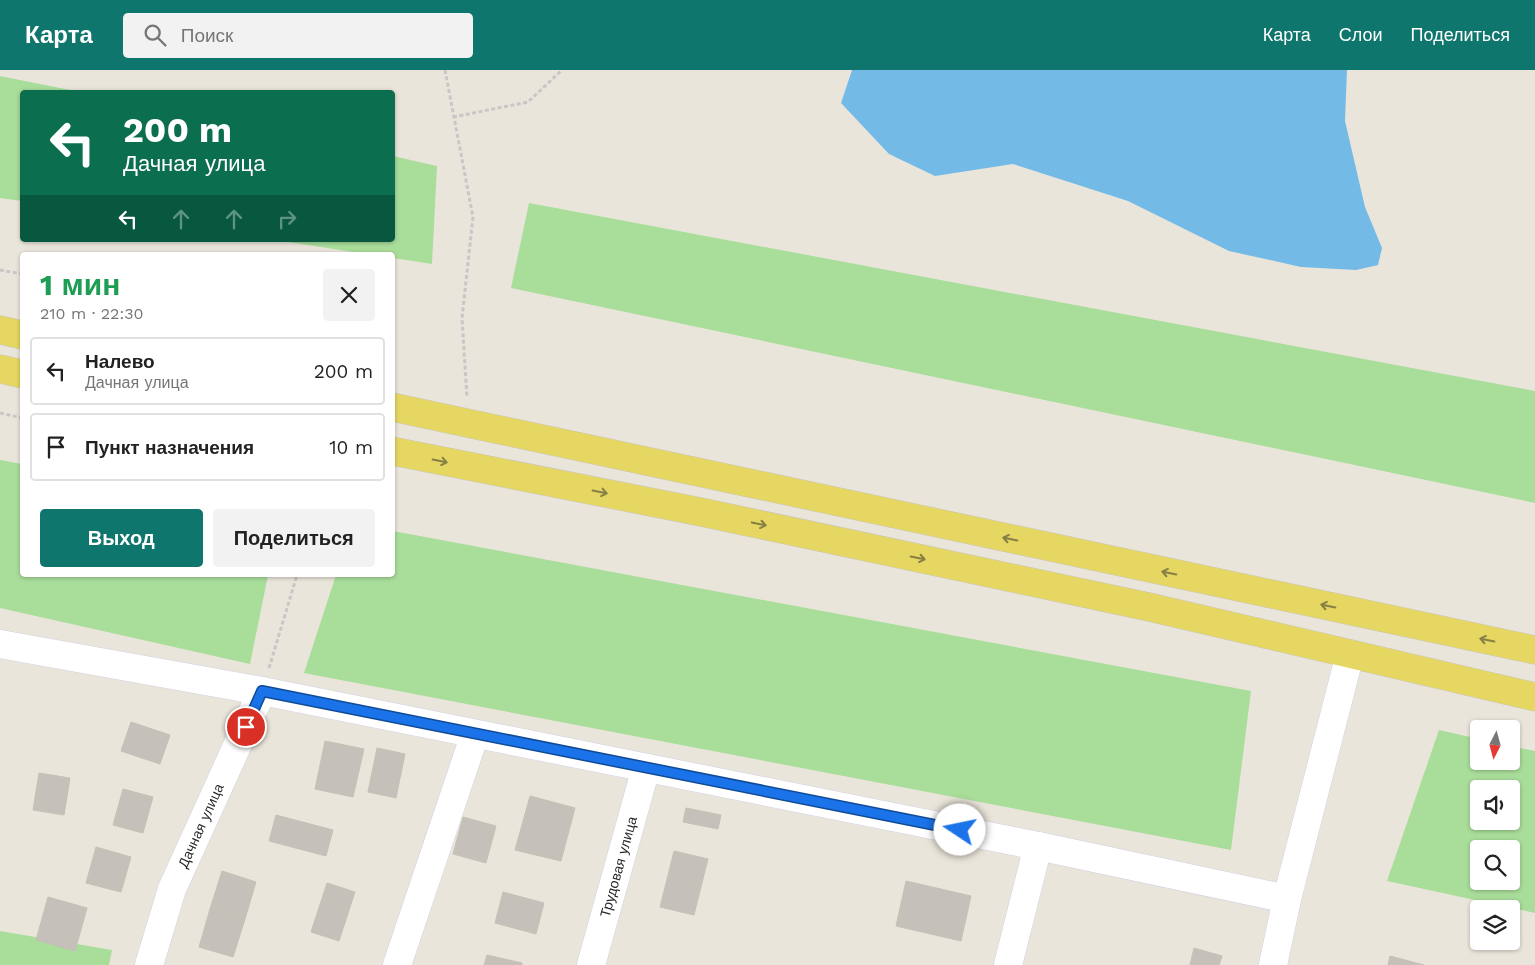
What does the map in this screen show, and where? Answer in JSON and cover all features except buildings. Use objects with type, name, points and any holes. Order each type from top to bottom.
[{"type":"main road","points":[[0,330],[20,335]]},
{"type":"main road","points":[[0,369],[20,374]]},
{"type":"main road","points":[[395,408],[1535,650]]},
{"type":"main road","points":[[395,452],[701,512],[1149,607],[1535,697]]},
{"type":"street","points":[[0,644],[262,691],[1038,846],[1287,899]]},
{"type":"street","points":[[1273,965],[1287,899],[1350,654]]},
{"type":"street","name":"Дачная улица","points":[[149,965],[172,889],[262,691]]},
{"type":"street","points":[[397,965],[476,734]]},
{"type":"street","name":"Трудовая улица","points":[[591,965],[646,768]]},
{"type":"street","points":[[1008,965],[1038,846]]},
{"type":"path","points":[[446,70],[453,117],[473,217],[462,318],[468,424]]},
{"type":"path","points":[[453,117],[528,102],[562,70]]},
{"type":"path","points":[[0,270],[20,274]]},
{"type":"path","points":[[0,413],[20,418]]},
{"type":"path","points":[[262,691],[296,577]]},
{"type":"green space","points":[[0,76],[70,90],[20,90],[20,201],[0,198]]},
{"type":"green space","points":[[395,156],[437,166],[432,264],[395,258],[395,252],[353,252],[288,242],[395,242]]},
{"type":"green space","points":[[529,203],[1535,391],[1535,503],[511,288]]},
{"type":"green space","points":[[0,460],[20,464],[20,577],[268,577],[250,664],[0,608]]},
{"type":"green space","points":[[395,531],[1251,691],[1231,850],[304,673],[335,577],[395,577]]},
{"type":"green space","points":[[1439,730],[1470,737],[1470,770],[1520,770],[1520,748],[1535,751],[1535,913],[1520,910],[1520,900],[1475,900],[1387,881]]},
{"type":"green space","points":[[0,931],[112,950],[109,965],[0,965]]},
{"type":"water","points":[[852,70],[1347,70],[1345,121],[1365,207],[1382,248],[1378,265],[1356,270],[1301,267],[1229,251],[1128,201],[1013,164],[935,176],[889,154],[841,103]]},
{"type":"route","points":[[246,727],[262,691],[960,830]]}]
